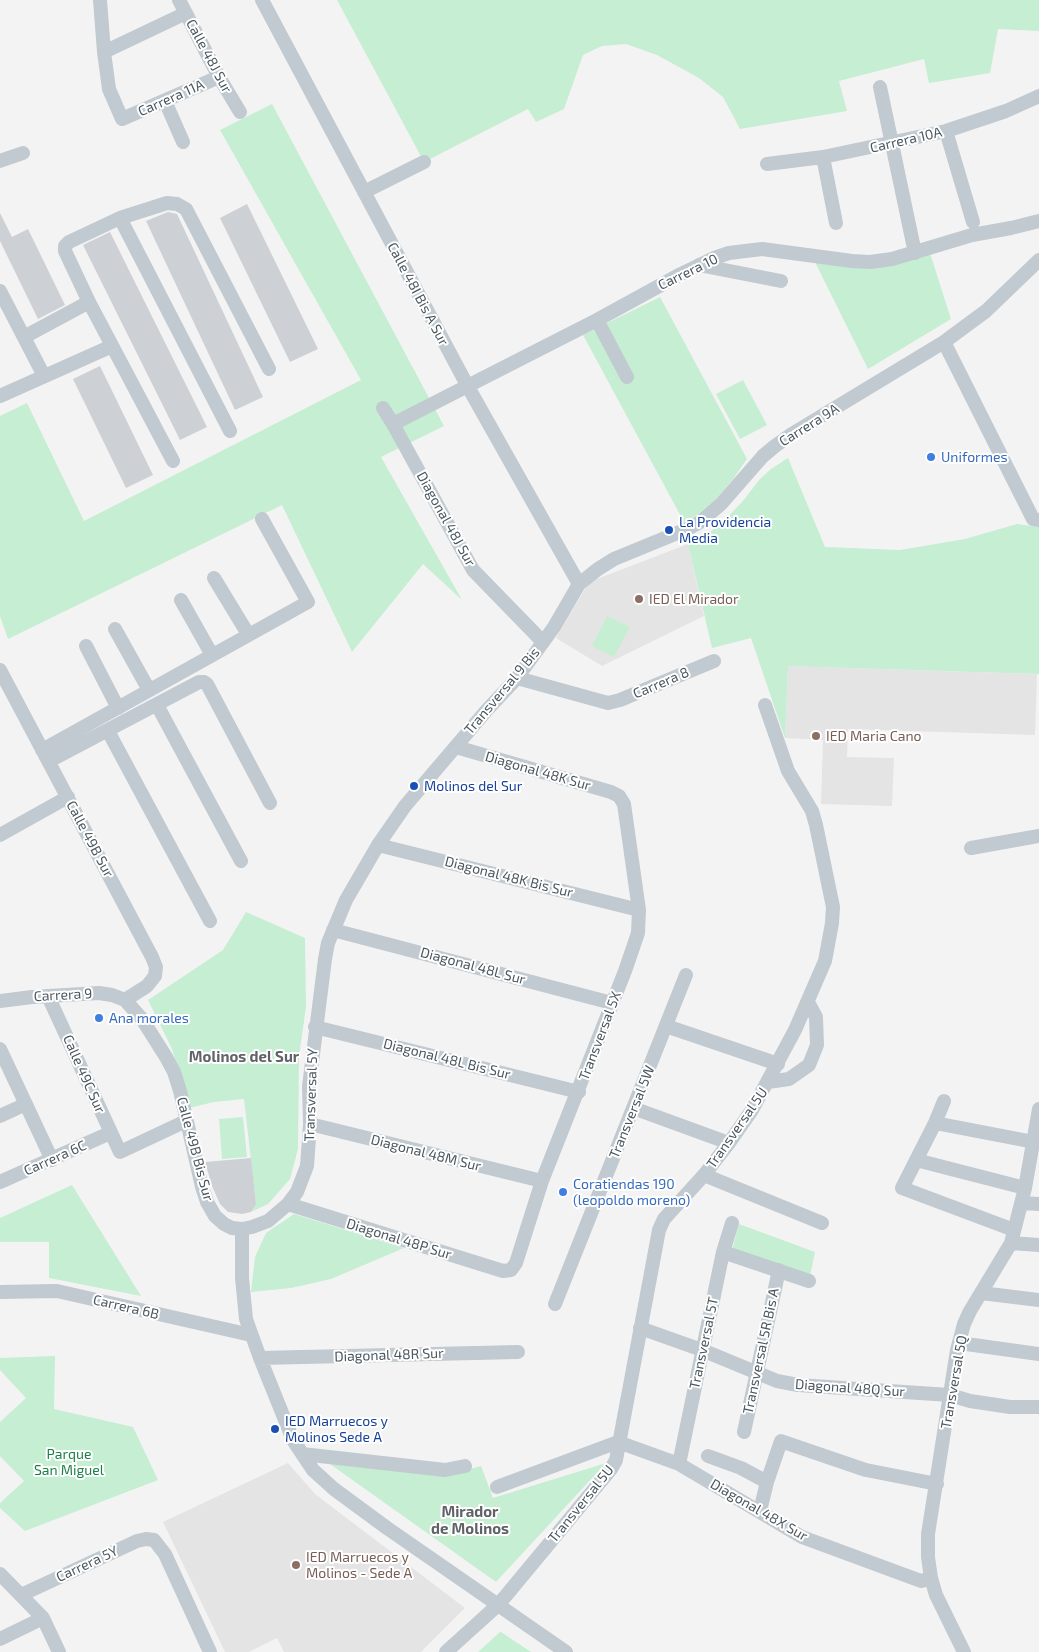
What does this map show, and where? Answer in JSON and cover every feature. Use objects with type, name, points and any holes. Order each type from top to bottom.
[{"type":"street","points":[[100,0],[104,52],[186,13]]},
{"type":"street","name":"Calle 48J Sur","points":[[180,0],[219,77],[240,112]]},
{"type":"street","name":"Calle 48I Bis A Sur","points":[[262,0],[466,386],[579,584]]},
{"type":"street","name":"Carrera 11A","points":[[104,52],[109,89],[122,119],[219,77]]},
{"type":"street","points":[[880,86],[915,253]]},
{"type":"street","name":"Carrera 10A","points":[[767,164],[823,157],[892,144],[946,131],[1006,111],[1039,96]]},
{"type":"street","points":[[165,101],[183,142]]},
{"type":"street","points":[[946,131],[973,222]]},
{"type":"street","points":[[0,161],[24,153]]},
{"type":"street","points":[[823,157],[836,223]]},
{"type":"street","points":[[364,192],[424,162]]},
{"type":"street","points":[[174,461],[89,302],[66,251],[66,246],[69,242],[120,218],[167,204],[178,204],[186,209],[269,369]]},
{"type":"street","points":[[120,218],[230,431]]},
{"type":"street","name":"Carrera 10","points":[[393,424],[597,320],[699,265],[729,253],[762,249],[870,262],[892,259],[972,235],[1012,228],[1039,220]]},
{"type":"street","name":"Carrera 9A","points":[[579,584],[614,559],[700,522],[721,504],[763,456],[781,442],[944,342],[986,311],[1039,260]]},
{"type":"street","points":[[699,265],[781,281]]},
{"type":"street","points":[[0,291],[44,376]]},
{"type":"street","points":[[24,337],[89,302]]},
{"type":"street","points":[[597,320],[627,377]]},
{"type":"street","points":[[944,342],[1036,520]]},
{"type":"street","points":[[0,396],[112,346]]},
{"type":"street","name":"Diagonal 48J Sur","points":[[383,408],[473,570],[543,642]]},
{"type":"street","points":[[46,756],[118,708],[308,602],[262,519]]},
{"type":"street","points":[[214,578],[248,634]]},
{"type":"street","name":"Transversal 9 Bis","points":[[378,845],[405,806],[486,711],[517,678],[543,642],[579,584]]},
{"type":"street","points":[[181,600],[212,655]]},
{"type":"street","points":[[115,629],[149,690]]},
{"type":"street","points":[[86,646],[118,708]]},
{"type":"street","name":"Carrera 8","points":[[517,678],[608,703],[620,700],[714,661]]},
{"type":"street","name":"Calle 49B Sur","points":[[0,670],[143,938],[156,967],[155,976],[147,986],[124,1000]]},
{"type":"street","points":[[46,756],[108,731],[199,682],[204,682],[208,684],[270,803]]},
{"type":"street","points":[[157,705],[241,861]]},
{"type":"street","name":"Transversal 5U","points":[[446,1652],[499,1604],[611,1469],[616,1460],[658,1230],[664,1219],[704,1175],[752,1110],[778,1064],[808,1002],[825,961],[833,907],[812,811],[788,771],[765,705]]},
{"type":"street","points":[[108,731],[210,921]]},
{"type":"street","name":"Diagonal 48K Sur","points":[[456,746],[619,796]]},
{"type":"street","name":"Transversal 5X","points":[[511,1270],[516,1263],[542,1181],[579,1092],[638,933],[639,910],[624,804],[619,796]]},
{"type":"street","points":[[0,835],[68,797]]},
{"type":"street","points":[[971,848],[1039,836]]},
{"type":"street","name":"Diagonal 48K Bis Sur","points":[[378,845],[639,910]]},
{"type":"street","name":"Transversal 5Y","points":[[242,1229],[252,1228],[268,1220],[288,1204],[297,1192],[307,1166],[310,1124],[309,1086],[315,1026],[328,942],[346,900],[378,845]]},
{"type":"street","name":"Diagonal 48L Sur","points":[[333,930],[612,1003]]},
{"type":"street","name":"Transversal 5W","points":[[555,1304],[686,975]]},
{"type":"street","name":"Carrera 9","points":[[0,1001],[100,993],[124,1000]]},
{"type":"street","name":"Calle 49C Sur","points":[[48,996],[110,1134],[120,1152],[186,1121]]},
{"type":"street","name":"Calle 49B Bis Sur","points":[[124,1000],[142,1019],[166,1057],[180,1091],[207,1202],[215,1216],[224,1224],[232,1228],[242,1229]]},
{"type":"street","points":[[768,1082],[789,1079],[809,1065],[817,1045],[816,1017],[808,1002]]},
{"type":"street","name":"Diagonal 48L Bis Sur","points":[[315,1026],[579,1092]]},
{"type":"street","points":[[666,1026],[778,1064]]},
{"type":"street","points":[[0,1049],[52,1160]]},
{"type":"street","points":[[944,1101],[902,1188],[1013,1236],[1039,1245]]},
{"type":"street","points":[[0,1116],[26,1104]]},
{"type":"street","points":[[633,1108],[729,1143]]},
{"type":"street","name":"Transversal 5Q","points":[[964,1652],[936,1595],[928,1557],[928,1534],[959,1343],[967,1318],[1013,1236],[1034,1159],[1034,1142],[1039,1109]]},
{"type":"street","points":[[935,1123],[1034,1142]]},
{"type":"street","name":"Diagonal 48M Sur","points":[[310,1124],[542,1181]]},
{"type":"street","name":"Carrera 6C","points":[[0,1182],[110,1134]]},
{"type":"street","points":[[916,1160],[1025,1188]]},
{"type":"street","points":[[704,1175],[822,1223]]},
{"type":"street","points":[[1022,1203],[1039,1204]]},
{"type":"street","name":"Diagonal 48P Sur","points":[[288,1204],[503,1271],[511,1270]]},
{"type":"street","name":"Transversal 5T","points":[[679,1464],[723,1252],[732,1222]]},
{"type":"street","points":[[242,1229],[243,1299],[246,1319],[294,1440],[313,1470],[387,1528],[566,1652]]},
{"type":"street","points":[[723,1252],[809,1281]]},
{"type":"street","name":"Transversal 5R Bis A","points":[[744,1432],[779,1270]]},
{"type":"street","name":"Carrera 6B","points":[[0,1292],[56,1291],[251,1335]]},
{"type":"street","points":[[981,1293],[1039,1300]]},
{"type":"street","name":"Diagonal 48Q Sur","points":[[640,1328],[702,1350],[777,1381],[798,1385],[950,1395],[970,1401],[1010,1408],[1039,1407]]},
{"type":"street","points":[[959,1343],[1039,1354]]},
{"type":"street","name":"Diagonal 48R Sur","points":[[260,1358],[518,1352]]},
{"type":"street","points":[[760,1511],[767,1482],[781,1441],[866,1470],[937,1484]]},
{"type":"street","points":[[497,1486],[618,1442]]},
{"type":"street","name":"Diagonal 48X Sur","points":[[618,1442],[679,1464],[802,1537],[920,1580],[931,1578]]},
{"type":"street","points":[[302,1454],[445,1470],[464,1466]]},
{"type":"street","points":[[708,1456],[741,1468],[767,1482]]},
{"type":"street","name":"Carrera 5Y","points":[[22,1596],[138,1541],[154,1540],[164,1554],[210,1652]]},
{"type":"street","points":[[0,1574],[43,1618],[59,1652]]},
{"type":"street","points":[[0,1639],[43,1618]]},
{"type":"shaded area","name":"IED El Mirador","points":[[688,544],[704,616],[602,666],[556,638],[589,582]]},
{"type":"shaded area","name":"IED Maria Cano","points":[[788,666],[1037,674],[1035,735],[848,729],[847,757],[894,758],[892,806],[821,804],[823,740],[785,738]]},
{"type":"shaded area","name":"IED Marruecos y Molinos - Sede A","points":[[288,1463],[315,1494],[465,1608],[421,1652],[284,1652],[277,1638],[249,1652],[225,1652],[163,1522]]},
{"type":"green space","points":[[337,0],[1039,0],[1039,31],[998,29],[990,73],[929,83],[924,59],[839,81],[847,111],[740,129],[723,97],[699,78],[657,55],[626,44],[602,46],[583,55],[564,109],[536,122],[528,109],[424,162]]},
{"type":"green space","points":[[272,104],[444,426],[381,457],[462,600],[423,564],[352,652],[282,505],[8,639],[0,616],[0,416],[27,403],[84,521],[361,380],[220,130]]},
{"type":"green space","points":[[930,253],[951,319],[868,369],[815,262]]},
{"type":"green space","points":[[660,297],[747,459],[716,499],[697,515],[684,522],[583,335]]},
{"type":"green space","points":[[743,380],[767,425],[740,439],[716,394]]},
{"type":"green space","points":[[788,458],[825,547],[900,550],[965,539],[1017,524],[1039,527],[1039,674],[788,666],[785,738],[751,638],[712,648],[688,544],[703,537],[722,523],[760,479]]},
{"type":"green space","points":[[607,616],[630,627],[614,657],[592,646]]},
{"type":"green space","points":[[246,912],[305,938],[306,1007],[299,1056],[298,1149],[290,1179],[268,1204],[251,1212],[256,1204],[244,1099],[214,1102],[189,1108],[172,1049],[148,1000],[223,950]]},
{"type":"green space","points":[[243,1117],[247,1157],[222,1159],[219,1119]]},
{"type":"green space","points":[[72,1185],[141,1296],[49,1278],[49,1242],[0,1242],[0,1218]]},
{"type":"green space","points":[[294,1214],[404,1248],[331,1279],[291,1288],[251,1292],[255,1257],[266,1233]]},
{"type":"green space","points":[[739,1224],[815,1252],[810,1276],[732,1250]]},
{"type":"green space","name":"Parque San Miguel","points":[[55,1356],[54,1409],[133,1427],[158,1480],[25,1531],[0,1508],[0,1503],[24,1481],[0,1456],[0,1422],[26,1398],[0,1370],[0,1358]]},
{"type":"green space","points":[[606,1463],[496,1582],[330,1464],[444,1476],[481,1466],[493,1498]]},
{"type":"green space","points":[[501,1632],[531,1652],[478,1652]]},
{"type":"building","points":[[247,204],[318,349],[290,362],[220,218]]},
{"type":"building","points":[[168,212],[177,214],[263,397],[235,410],[146,221]]},
{"type":"building","points":[[0,213],[12,237],[28,229],[65,305],[38,319],[0,241]]},
{"type":"building","points":[[110,232],[207,427],[180,440],[83,245]]},
{"type":"building","points":[[100,366],[153,475],[126,488],[73,379]]},
{"type":"building","points":[[251,1158],[256,1204],[251,1212],[242,1214],[228,1212],[220,1204],[205,1162]]},
{"type":"place","name":"Uniformes","points":[[931,457]]},
{"type":"place","name":"La Providencia Media","points":[[669,530]]},
{"type":"place","name":"IED El Mirador","points":[[639,599]]},
{"type":"place","name":"IED Maria Cano","points":[[816,736]]},
{"type":"place","name":"Molinos del Sur","points":[[414,786]]},
{"type":"place","name":"Ana morales","points":[[99,1018]]},
{"type":"place","name":"Coratiendas 190 (leopoldo moreno)","points":[[563,1192]]},
{"type":"place","name":"IED Marruecos y Molinos Sede A","points":[[275,1429]]},
{"type":"place","name":"IED Marruecos y Molinos - Sede A","points":[[296,1565]]},
{"type":"district","name":"Molinos del Sur","points":[[244,1057]]},
{"type":"district","name":"Mirador de Molinos","points":[[470,1520]]}]
